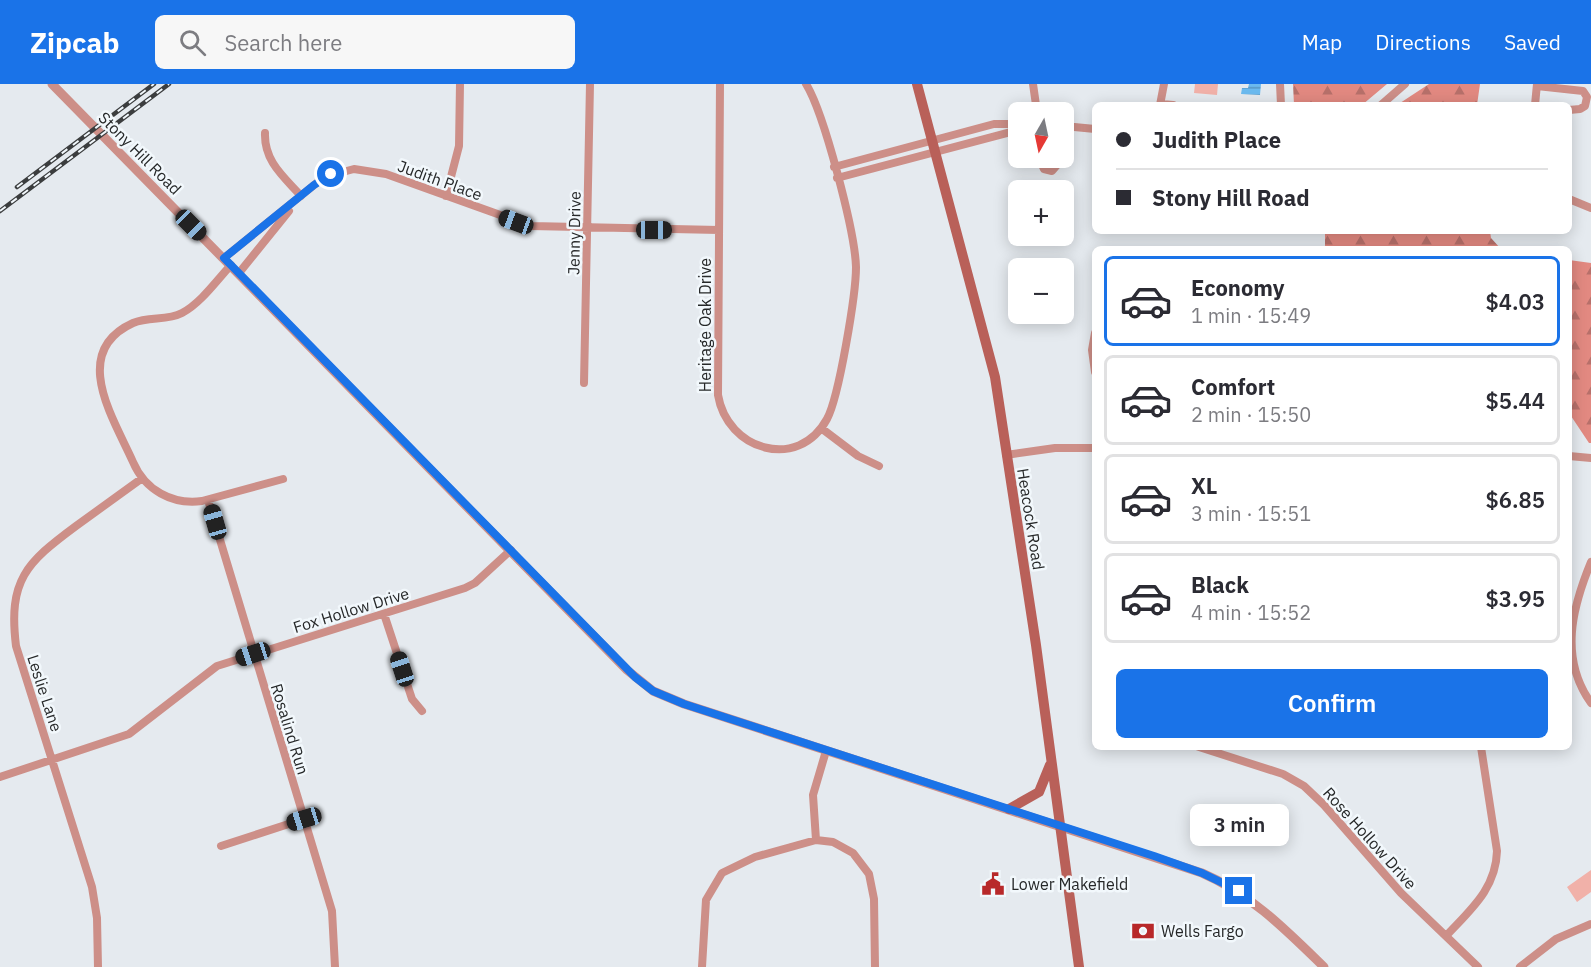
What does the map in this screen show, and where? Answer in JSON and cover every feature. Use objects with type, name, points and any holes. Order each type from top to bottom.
[{"type":"main road","name":"Heacock Road","points":[[916,84],[990,353],[1051,762],[1078,967]]},
{"type":"main road","points":[[1009,808],[1039,792],[1051,762]]},
{"type":"street","name":"Stony Hill Road","points":[[52,84],[627,670],[653,691],[684,704],[1059,824],[1223,882],[1254,901],[1324,967]]},
{"type":"street","points":[[446,196],[459,146],[460,84]]},
{"type":"street","name":"Jenny Drive","points":[[584,383],[590,84]]},
{"type":"street","name":"Heritage Oak Drive","points":[[720,84],[718,395],[722,412],[740,436],[765,448],[797,445],[814,436],[821,428]]},
{"type":"street","points":[[806,84],[816,104],[855,252],[856,281],[837,390],[828,418],[821,428],[858,456],[879,466]]},
{"type":"street","points":[[1034,84],[1036,102]]},
{"type":"street","points":[[1160,102],[1164,84]]},
{"type":"street","points":[[1280,84],[1281,102]]},
{"type":"street","points":[[1385,102],[1406,84]]},
{"type":"street","points":[[1535,102],[1537,85],[1583,91],[1587,97],[1585,106],[1572,110]]},
{"type":"street","points":[[834,167],[994,124],[1008,124]]},
{"type":"street","points":[[1074,127],[1092,129]]},
{"type":"street","points":[[265,133],[265,147],[270,161],[302,196]]},
{"type":"street","points":[[837,178],[1008,133]]},
{"type":"street","name":"Judith Place","points":[[224,258],[331,174],[363,169],[386,174],[531,226],[719,230]]},
{"type":"street","name":"Judith Place","points":[[239,273],[302,196]]},
{"type":"street","points":[[1572,200],[1591,208]]},
{"type":"street","points":[[231,266],[184,312],[132,323],[114,336],[103,353],[99,374],[102,392],[141,479],[159,493],[179,501],[208,500],[283,479]]},
{"type":"street","points":[[1006,455],[1055,448],[1092,448]]},
{"type":"street","points":[[1572,456],[1591,458]]},
{"type":"street","name":"Leslie Lane","points":[[98,967],[97,918],[93,887],[16,646],[14,611],[18,587],[25,573],[44,549],[141,479]]},
{"type":"street","name":"Rosalind Run","points":[[208,500],[332,911],[335,967]]},
{"type":"street","name":"Fox Hollow Drive","points":[[0,777],[129,734],[217,666],[465,588],[475,583],[511,550]]},
{"type":"street","points":[[1572,620],[1573,610],[1591,562]]},
{"type":"street","points":[[384,614],[410,694],[422,711]]},
{"type":"street","points":[[1572,638],[1576,672],[1591,703]]},
{"type":"street","points":[[816,840],[813,795],[826,750]]},
{"type":"street","name":"Rose Hollow Drive","points":[[1209,750],[1263,767],[1304,786],[1324,805],[1401,893],[1478,967]]},
{"type":"street","points":[[1446,936],[1485,892],[1497,866],[1497,851],[1481,750]]},
{"type":"street","points":[[221,846],[304,819]]},
{"type":"street","points":[[702,967],[706,900],[722,873],[754,857],[816,840],[833,842],[854,853],[869,874],[874,899],[875,967]]},
{"type":"street","points":[[1521,967],[1556,939],[1591,924]]},
{"type":"green space","points":[[1293,84],[1387,84],[1366,102],[1294,102]]},
{"type":"green space","points":[[1429,84],[1480,84],[1477,102],[1402,102]]},
{"type":"green space","points":[[1325,234],[1490,234],[1498,246],[1325,246]]},
{"type":"green space","points":[[1572,260],[1591,263],[1591,443],[1572,418]]},
{"type":"shaded area","points":[[1195,84],[1218,84],[1217,95],[1194,93]]},
{"type":"shaded area","points":[[1591,870],[1591,892],[1577,902],[1567,887]]},
{"type":"water","points":[[1249,84],[1261,84],[1260,95],[1241,94],[1242,88],[1248,88]]},
{"type":"railway","points":[[17,187],[154,84]]},
{"type":"railway","points":[[0,211],[169,84]]},
{"type":"place","name":"Lower Makefield","points":[[993,884]]},
{"type":"place","name":"Wells Fargo","points":[[1143,931]]},
{"type":"route","points":[[331,174],[324,177],[224,258],[635,677],[653,691],[684,704],[1154,856],[1202,873],[1239,891]]}]
